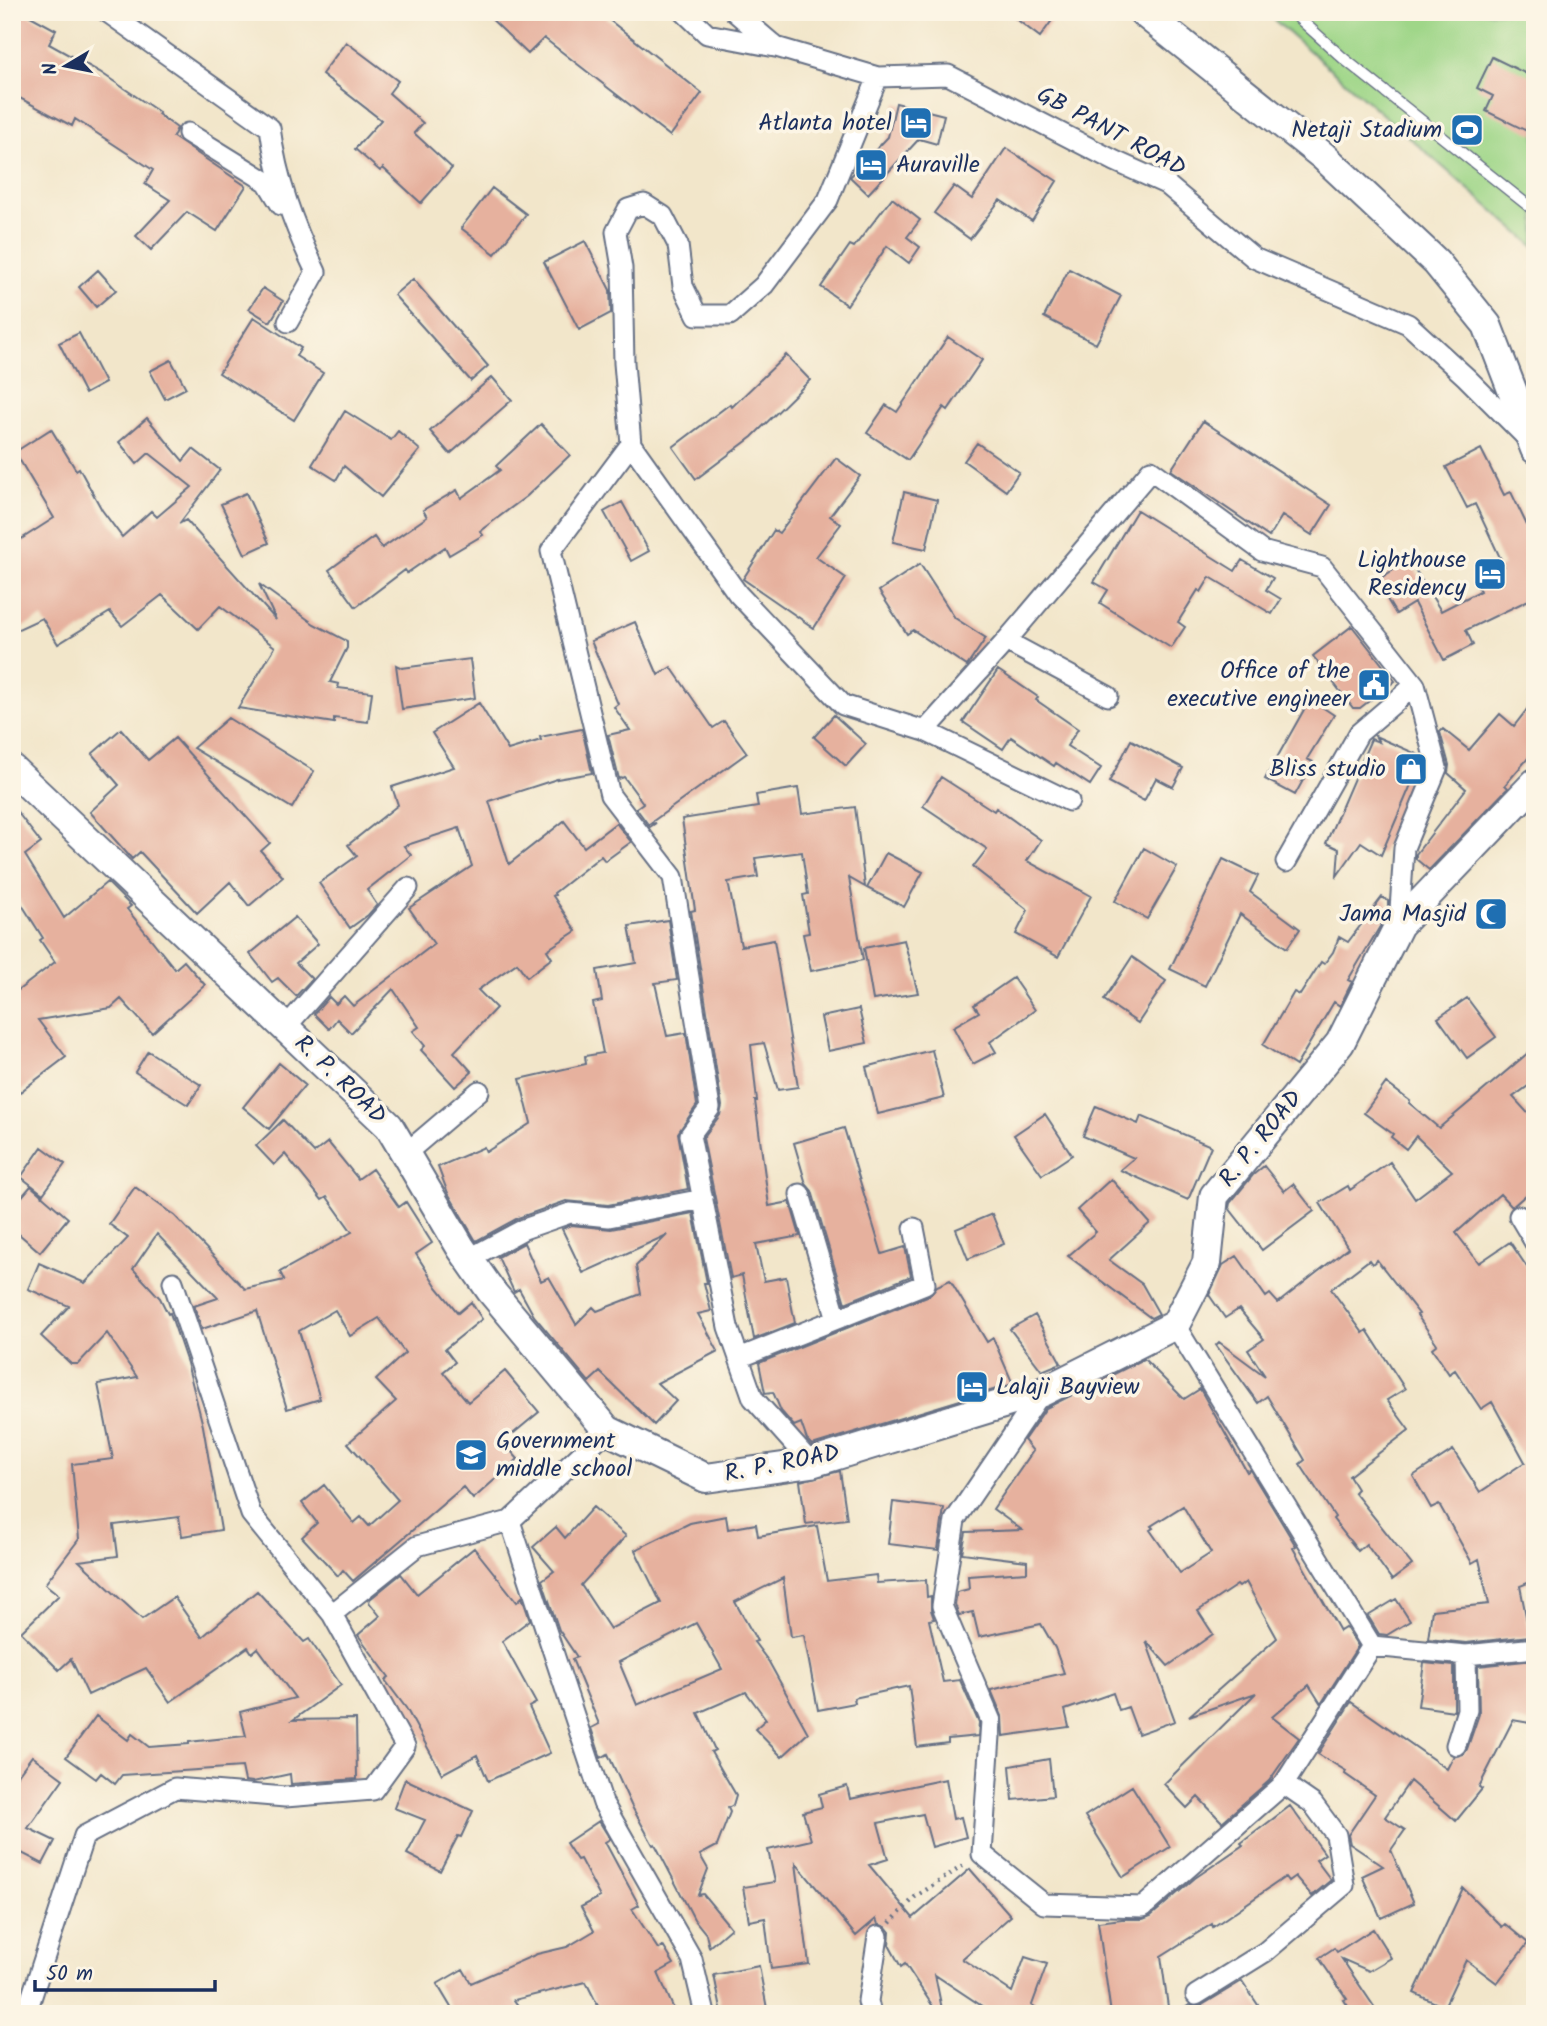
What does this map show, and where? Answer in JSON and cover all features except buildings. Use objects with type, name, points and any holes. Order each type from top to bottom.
[{"type":"street","points":[[107,12],[270,128],[275,161],[294,226]]},
{"type":"street","points":[[684,12],[707,34],[776,47]]},
{"type":"street","name":"GB PANT ROAD","points":[[736,12],[776,47],[878,77],[948,75],[1115,161],[1166,184],[1254,258],[1408,324],[1466,377],[1533,446]]},
{"type":"street","points":[[1143,12],[1323,156],[1436,262],[1487,326],[1533,446]]},
{"type":"street","points":[[878,77],[828,200],[764,285],[730,315],[697,315],[683,286],[678,245],[663,216],[644,204],[628,209],[616,232],[622,268],[624,363],[631,444],[738,594],[843,705],[925,731],[1069,801]]},
{"type":"street","points":[[188,133],[267,183],[294,226],[316,272],[288,322]]},
{"type":"street","points":[[631,444],[551,551],[610,795],[673,877],[710,1108],[690,1135],[728,1327],[753,1398],[811,1463]]},
{"type":"street","points":[[925,731],[1006,641],[1151,470],[1262,551],[1322,567],[1415,685],[1437,768],[1404,848],[1399,926]]},
{"type":"street","points":[[1006,641],[1108,696]]},
{"type":"street","points":[[1286,862],[1359,733],[1415,685]]},
{"type":"street","name":"R. P. ROAD","points":[[12,769],[389,1126],[468,1259],[491,1291],[607,1430],[706,1478],[811,1463],[1042,1392],[1175,1325],[1207,1263],[1214,1196],[1339,1043],[1399,926],[1535,783]]},
{"type":"street","points":[[285,1028],[408,888]]},
{"type":"street","points":[[405,1154],[480,1091]]},
{"type":"street","points":[[800,1194],[837,1319]]},
{"type":"street","points":[[468,1259],[524,1228],[570,1213],[610,1217],[703,1199]]},
{"type":"street","points":[[1519,1216],[1535,1243]]},
{"type":"street","points":[[739,1358],[925,1284],[914,1228]]},
{"type":"street","points":[[26,2014],[83,1836],[175,1788],[285,1797],[373,1790],[405,1746],[332,1614],[251,1514],[173,1282]]},
{"type":"street","points":[[1175,1325],[1372,1646]]},
{"type":"street","points":[[1042,1392],[955,1520],[942,1606],[991,1721],[982,1854],[1044,1904],[1143,1908],[1284,1784],[1372,1646]]},
{"type":"street","points":[[332,1614],[417,1546],[510,1521],[607,1430]]},
{"type":"street","points":[[510,1521],[603,1803],[692,1959],[705,2014]]},
{"type":"street","points":[[1372,1646],[1466,1655],[1535,1648]]},
{"type":"street","points":[[1456,1745],[1467,1710],[1466,1655]]},
{"type":"street","points":[[1196,1995],[1265,1952],[1344,1885],[1336,1835],[1313,1804],[1284,1784]]},
{"type":"street","points":[[872,2014],[868,2001],[878,1936]]},
{"type":"lane","points":[[1292,12],[1343,58],[1535,211]]},
{"type":"path","points":[[878,1936],[915,1897],[982,1854]]},
{"type":"green space","name":"Netaji Stadium","points":[[1265,12],[1535,12],[1535,247]]},
{"type":"place","name":"Atlanta hotel","points":[[916,123]]},
{"type":"place","name":"Netaji Stadium","points":[[1467,130]]},
{"type":"place","name":"Auraville","points":[[871,165]]},
{"type":"place","name":"Lighthouse Residency","points":[[1490,574]]},
{"type":"place","name":"Office of the executive engineer","points":[[1374,685]]},
{"type":"place","name":"Bliss studio","points":[[1411,769]]},
{"type":"place","name":"Jama Masjid","points":[[1491,914]]},
{"type":"place","name":"Lalaji Bayview","points":[[972,1387]]},
{"type":"place","name":"Government middle school","points":[[471,1455]]}]
